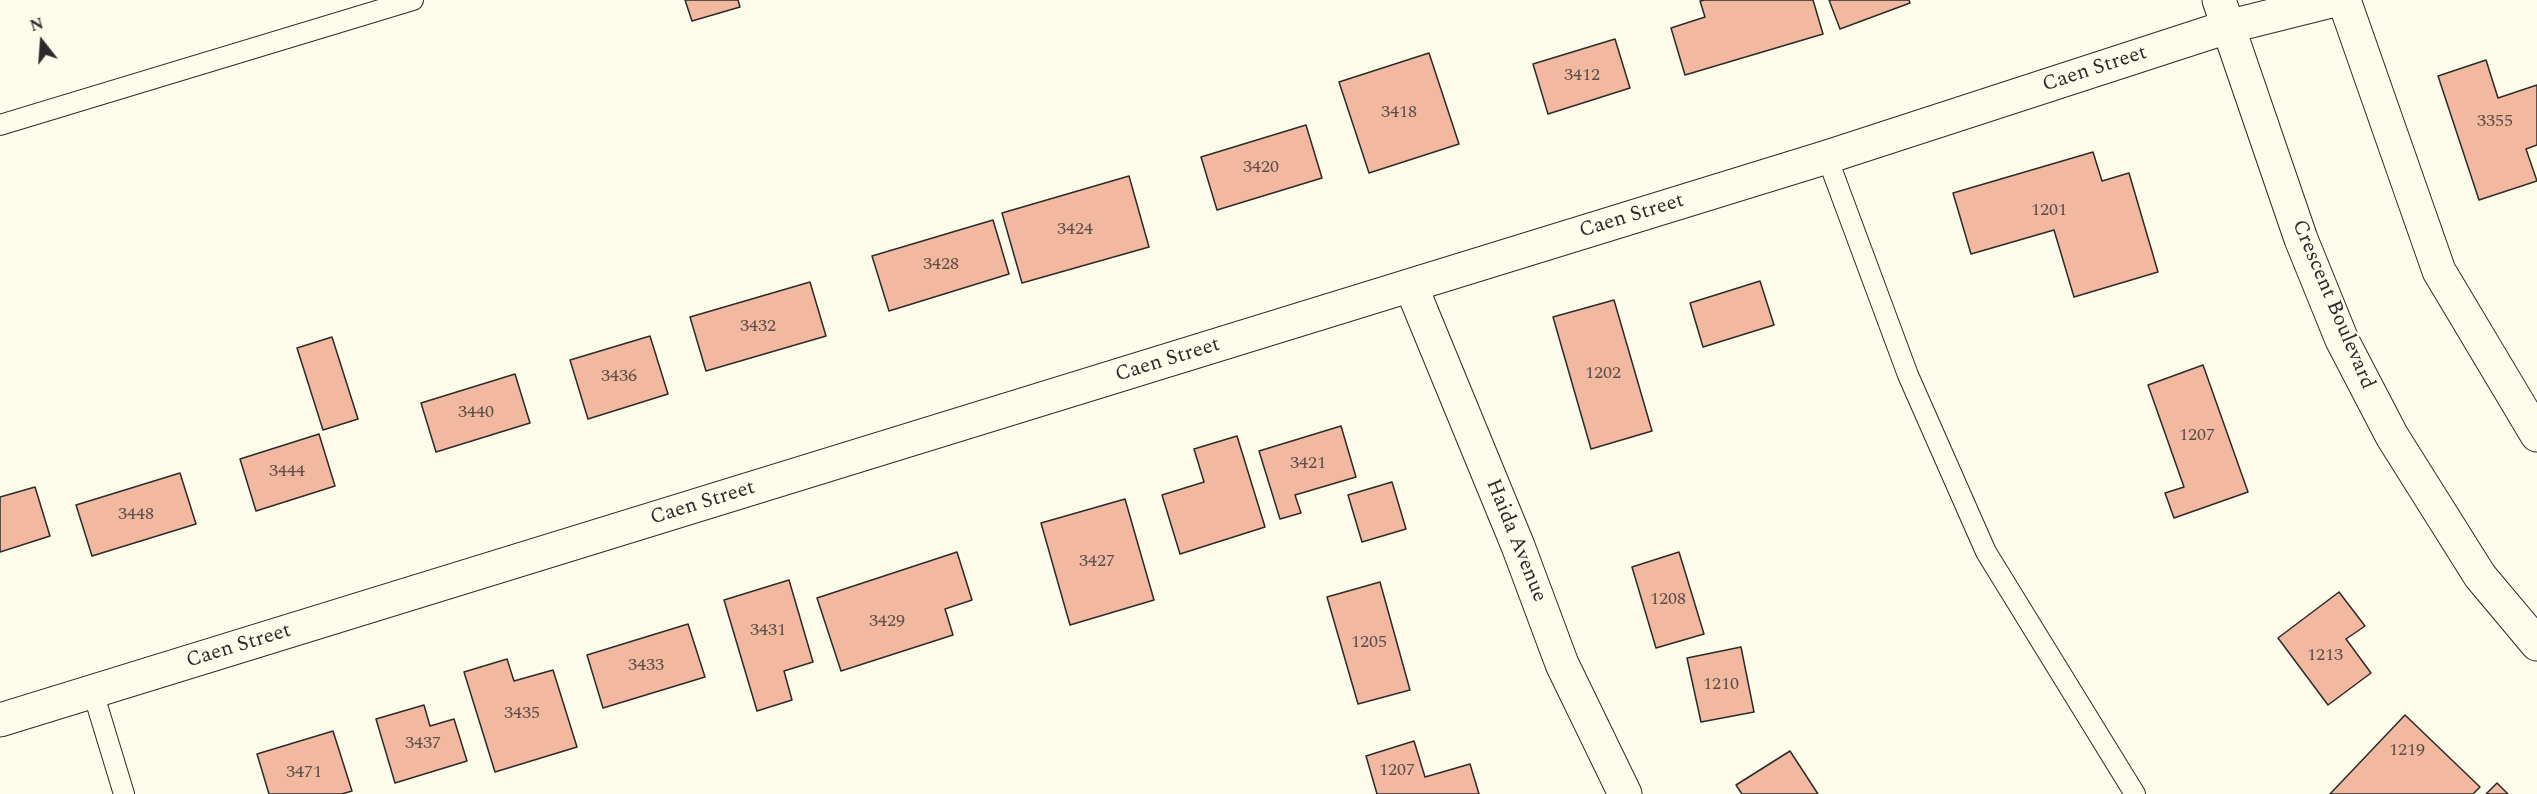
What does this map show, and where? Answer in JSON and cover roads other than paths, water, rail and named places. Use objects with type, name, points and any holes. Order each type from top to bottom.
[{"type":"street","name":"Caen Street","points":[[0,720],[1827,157],[2223,14],[2335,0]]},
{"type":"street","points":[[2344,0],[2439,271],[2537,435]]},
{"type":"street","name":"Crescent Boulevard","points":[[2223,14],[2301,239],[2342,340],[2392,436],[2480,576],[2537,644]]},
{"type":"street","name":"Haida Avenue","points":[[1411,286],[1518,546],[1562,664],[1625,794]]},
{"type":"lane","points":[[0,125],[413,0]]},
{"type":"lane","points":[[1827,157],[1908,375],[1986,552],[2135,794]]},
{"type":"lane","points":[[93,692],[124,794]]}]
